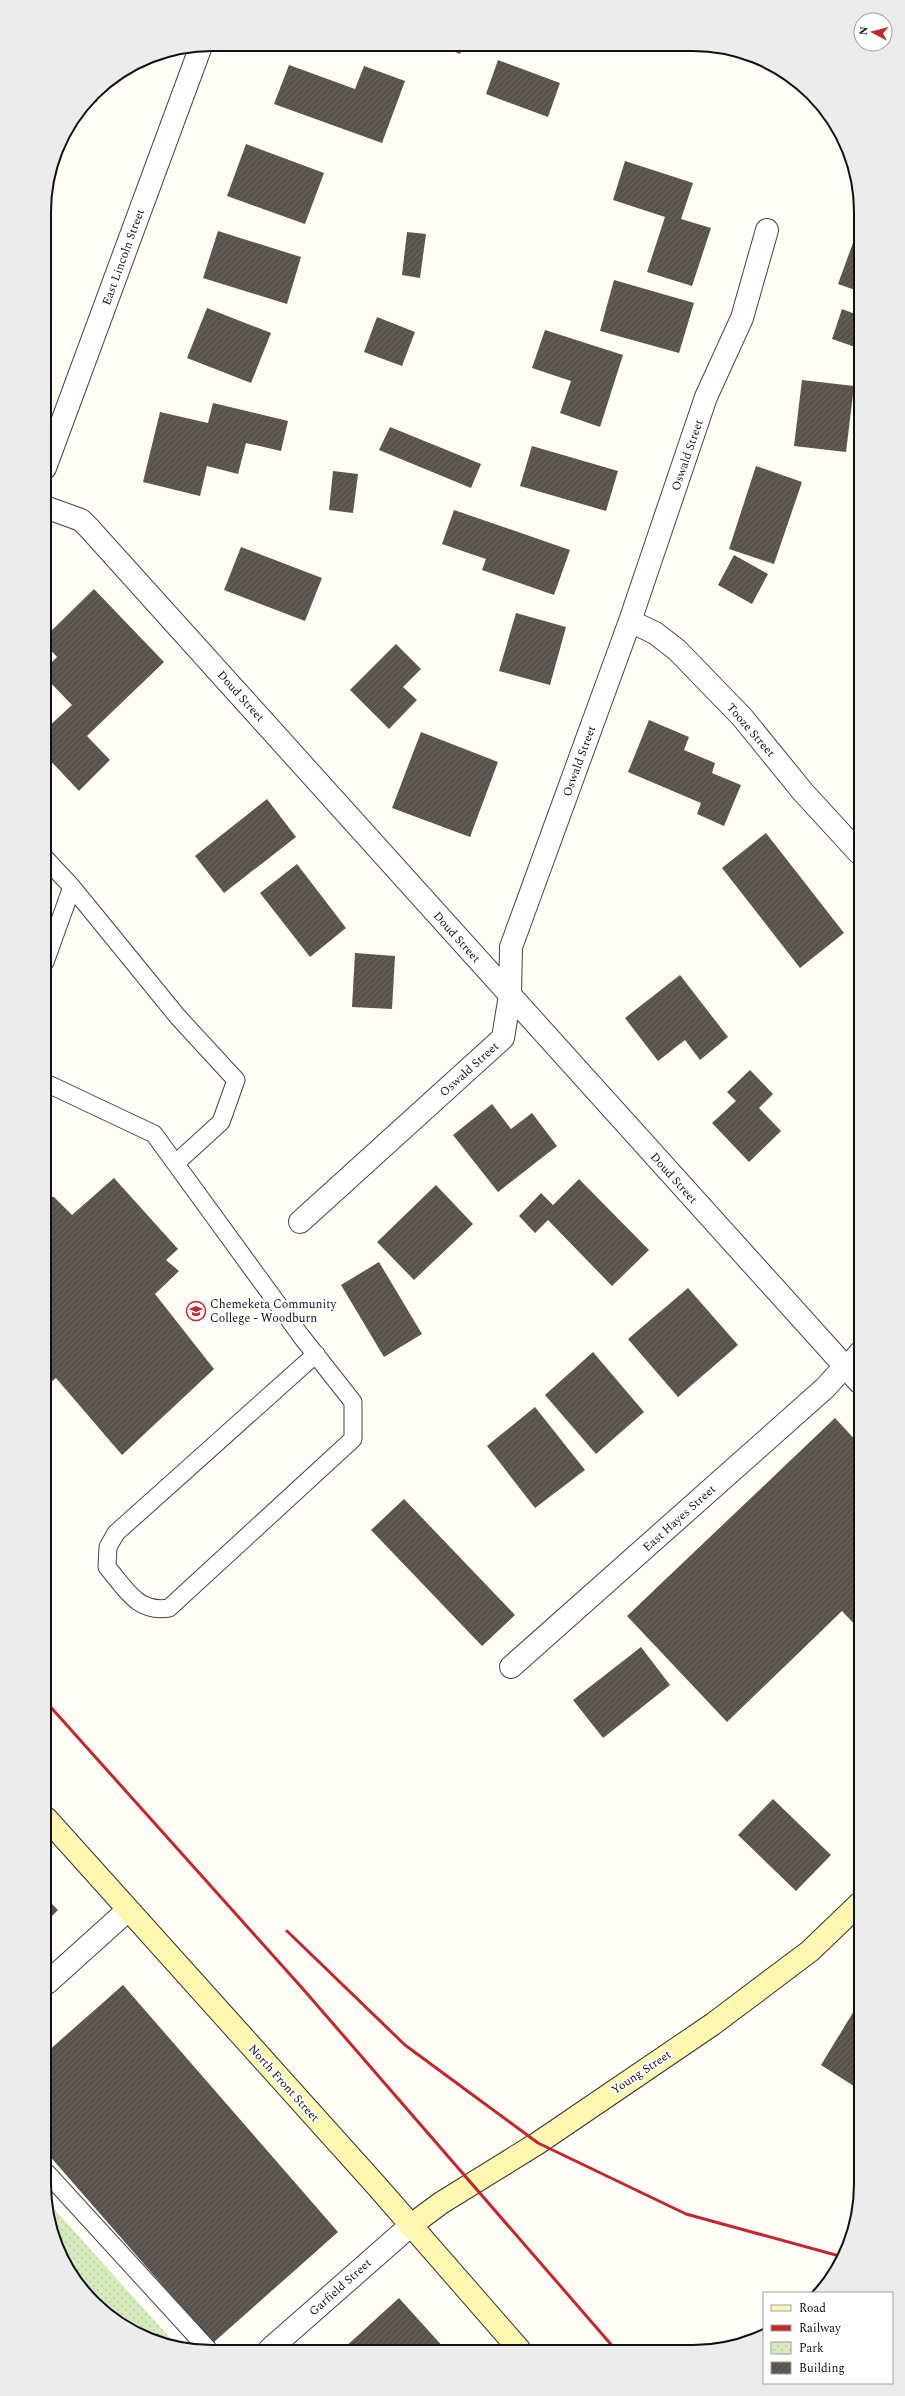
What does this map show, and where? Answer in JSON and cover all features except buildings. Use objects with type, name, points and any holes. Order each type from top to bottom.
[{"type":"main road","name":"North Front Street","points":[[51,1823],[375,2184],[514,2345]]},
{"type":"main road","name":"Young Street","points":[[410,2226],[441,2203],[538,2143],[713,2024],[810,1950],[854,1909]]},
{"type":"street","name":"East Lincoln Street","points":[[51,452],[199,51]]},
{"type":"street","name":"Oswald Street","points":[[300,1222],[503,1038],[510,995],[511,948],[630,622],[706,397],[742,318],[767,230]]},
{"type":"street","name":"Doud Street","points":[[51,509],[82,520],[854,1376]]},
{"type":"street","name":"Tooze Street","points":[[630,622],[655,633],[677,650],[742,717],[803,792],[854,848]]},
{"type":"street","name":"East Hayes Street","points":[[511,1667],[825,1388],[845,1366]]},
{"type":"street","points":[[51,1979],[128,1910]]},
{"type":"street","name":"Garfield Street","points":[[275,2345],[410,2226]]},
{"type":"lane","points":[[51,864],[72,887],[178,1017],[236,1080],[221,1122],[176,1163]]},
{"type":"lane","points":[[51,948],[72,887]]},
{"type":"lane","points":[[51,1085],[154,1134],[353,1402],[353,1439],[169,1608],[155,1610],[139,1604],[107,1567],[108,1547],[116,1533],[316,1354]]},
{"type":"lane","points":[[845,1366],[854,1356]]},
{"type":"lane","points":[[51,2177],[204,2345]]},
{"type":"green space","points":[[52,2207],[172,2340],[150,2333],[122,2318],[98,2298],[78,2274],[63,2246],[56,2226]]},
{"type":"railway","points":[[51,1707],[303,1989],[612,2345]]},
{"type":"railway","points":[[287,1931],[405,2045],[538,2143],[686,2214],[837,2255]]},
{"type":"place","name":"Chemeketa Community College - Woodburn","points":[[196,1311]]}]
